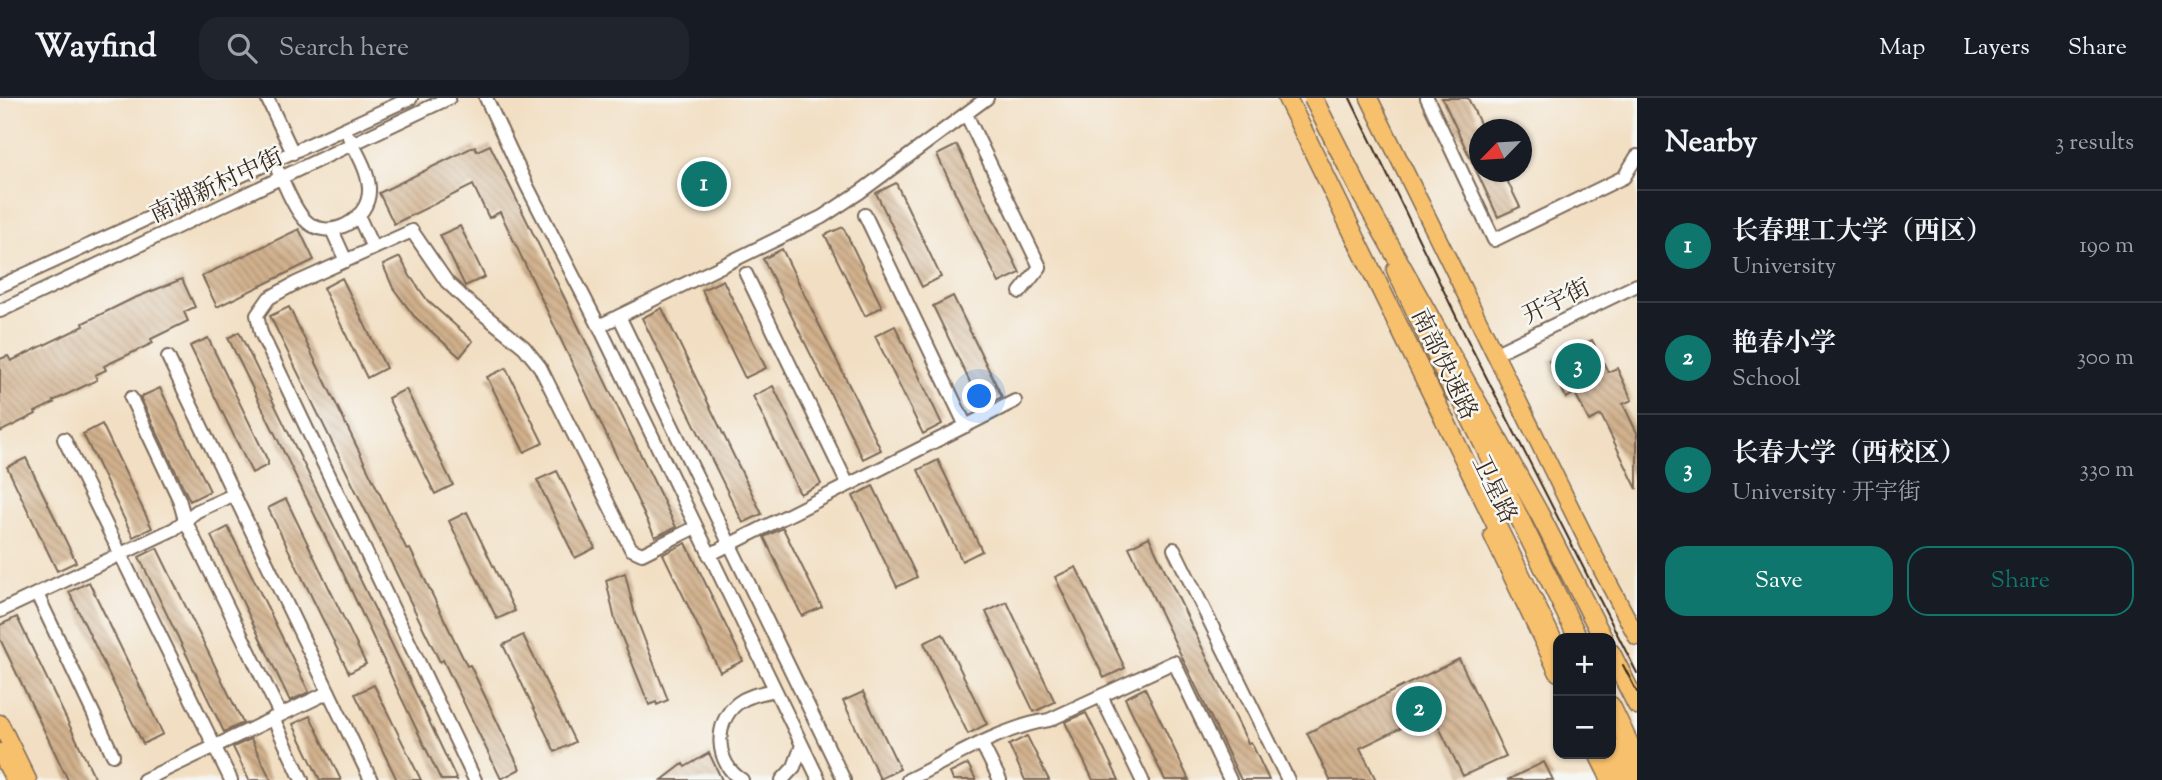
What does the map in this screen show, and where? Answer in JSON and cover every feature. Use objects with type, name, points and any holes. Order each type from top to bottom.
[{"type":"highway","name":"南部快速路","points":[[1287,98],[1553,641]]},
{"type":"highway","name":"南部快速路","points":[[1313,98],[1576,633]]},
{"type":"highway","points":[[1363,197],[1540,514],[1600,633]]},
{"type":"highway","points":[[1616,663],[1637,705]]},
{"type":"highway","points":[[1616,716],[1637,760]]},
{"type":"highway","points":[[1610,759],[1621,780]]},
{"type":"main road","name":"卫星路","points":[[1280,98],[1553,663]]},
{"type":"main road","name":"卫星路","points":[[1313,98],[1568,633]]},
{"type":"main road","points":[[1368,98],[1637,637]]},
{"type":"main road","points":[[0,723],[28,780]]},
{"type":"main road","points":[[1616,735],[1637,780]]},
{"type":"main road","points":[[0,752],[13,780]]},
{"type":"main road","points":[[1600,759],[1610,780]]},
{"type":"street","points":[[267,98],[293,152]]},
{"type":"street","name":"南湖新村中街","points":[[0,286],[411,98]]},
{"type":"street","name":"南湖新村中街","points":[[0,310],[449,98]]},
{"type":"street","points":[[486,98],[819,780]]},
{"type":"street","points":[[598,326],[822,217],[987,98]]},
{"type":"street","points":[[1427,98],[1494,240],[1624,177],[1637,156]]},
{"type":"street","points":[[966,114],[1040,267],[1020,292]]},
{"type":"street","points":[[274,161],[304,219],[321,230],[344,226],[366,206],[370,189],[365,170],[345,129]]},
{"type":"street","points":[[358,215],[373,248]]},
{"type":"street","points":[[866,215],[966,426]]},
{"type":"street","points":[[332,230],[345,261]]},
{"type":"street","points":[[475,780],[261,333],[257,315],[269,298],[412,231],[447,282],[524,347],[540,367],[632,549],[642,554],[696,527]]},
{"type":"street","points":[[746,274],[848,485]]},
{"type":"street","name":"开宇街","points":[[1494,354],[1637,285]]},
{"type":"street","points":[[619,316],[844,780]]},
{"type":"street","points":[[168,357],[371,780]]},
{"type":"street","points":[[131,398],[179,499],[185,520],[276,716],[302,780]]},
{"type":"street","points":[[709,555],[1015,401]]},
{"type":"street","points":[[64,439],[231,780]]},
{"type":"street","points":[[0,611],[174,528],[197,511],[233,495]]},
{"type":"street","points":[[1174,549],[1287,780]]},
{"type":"street","points":[[37,594],[113,755]]},
{"type":"street","points":[[908,780],[1029,723],[1049,720],[1174,662],[1230,780]]},
{"type":"street","points":[[742,780],[727,766],[719,744],[723,724],[736,704],[754,694],[775,690]]},
{"type":"street","points":[[149,779],[329,692]]},
{"type":"street","points":[[1101,696],[1142,780]]},
{"type":"street","points":[[982,744],[1000,780]]},
{"type":"street","points":[[782,780],[794,766],[802,745]]},
{"type":"building","points":[[1442,98],[1468,98],[1478,119],[1469,119],[1469,155]]},
{"type":"building","points":[[490,145],[676,527],[655,537],[500,212],[489,218],[473,185],[394,224],[379,193],[475,146],[477,151]]},
{"type":"building","points":[[957,145],[1020,273],[999,283],[937,155]]},
{"type":"building","points":[[1482,182],[1508,182],[1520,207],[1498,217]]},
{"type":"building","points":[[896,183],[941,277],[922,287],[876,193]]},
{"type":"building","points":[[460,226],[485,277],[465,286],[440,235]]},
{"type":"building","points":[[843,227],[882,307],[865,316],[825,235]]},
{"type":"building","points":[[299,229],[314,260],[217,307],[202,276]]},
{"type":"building","points":[[782,249],[881,450],[863,459],[763,259]]},
{"type":"building","points":[[400,257],[428,301],[473,341],[460,357],[414,316],[393,288],[383,265]]},
{"type":"building","points":[[342,278],[386,368],[367,378],[323,288]]},
{"type":"building","points":[[182,279],[195,307],[184,312],[188,321],[151,339],[153,343],[104,366],[106,370],[95,375],[97,380],[53,401],[54,403],[35,412],[36,414],[0,432],[0,359],[8,356],[11,361],[84,326],[83,323],[132,299]]},
{"type":"building","points":[[723,280],[766,368],[745,378],[702,290]]},
{"type":"building","points":[[953,296],[1002,397],[982,407],[933,306]]},
{"type":"building","points":[[289,307],[407,550],[410,549],[467,666],[470,665],[520,769],[501,779],[443,660],[440,662],[270,316]]},
{"type":"building","points":[[662,308],[762,514],[743,523],[642,318]]},
{"type":"building","points":[[895,326],[942,424],[923,434],[875,336]]},
{"type":"building","points":[[239,332],[457,780],[441,780],[228,338]]},
{"type":"building","points":[[208,338],[268,461],[268,465],[252,473],[190,346]]},
{"type":"building","points":[[1592,340],[1608,372],[1617,368],[1632,400],[1623,404],[1637,433],[1637,489],[1601,415],[1589,421],[1575,393],[1566,398],[1549,361]]},
{"type":"building","points":[[506,368],[543,443],[524,452],[487,377]]},
{"type":"building","points":[[773,386],[821,484],[800,494],[753,396]]},
{"type":"building","points":[[160,388],[210,491],[190,501],[140,397]]},
{"type":"building","points":[[406,389],[453,485],[435,494],[388,398]]},
{"type":"building","points":[[102,424],[152,528],[133,537],[83,434]]},
{"type":"building","points":[[26,458],[76,562],[57,571],[7,467]]},
{"type":"building","points":[[938,460],[982,551],[962,561],[918,470]]},
{"type":"building","points":[[557,471],[595,548],[575,558],[537,480]]},
{"type":"building","points":[[873,486],[917,577],[897,587],[853,496]]},
{"type":"building","points":[[286,499],[366,664],[349,673],[268,508]]},
{"type":"building","points":[[467,512],[515,611],[497,619],[449,521]]},
{"type":"building","points":[[228,527],[309,692],[290,701],[211,536]]},
{"type":"building","points":[[783,528],[822,607],[802,616],[764,537]]},
{"type":"building","points":[[1149,537],[1248,743],[1251,742],[1269,780],[1241,780],[1129,547]]},
{"type":"building","points":[[686,543],[743,661],[720,672],[663,554]]},
{"type":"building","points":[[157,548],[243,723],[224,732],[139,557]]},
{"type":"building","points":[[1076,567],[1125,668],[1104,678],[1055,577]]},
{"type":"building","points":[[625,573],[635,615],[668,700],[657,705],[656,702],[649,705],[615,620],[606,580]]},
{"type":"building","points":[[89,582],[163,734],[143,744],[69,592]]},
{"type":"building","points":[[1007,602],[1055,702],[1034,712],[986,612]]},
{"type":"building","points":[[17,617],[96,780],[68,780],[0,639],[0,625]]},
{"type":"building","points":[[943,634],[987,724],[968,734],[924,643]]},
{"type":"building","points":[[523,635],[575,742],[555,752],[503,645]]},
{"type":"building","points":[[1459,659],[1506,756],[1463,776],[1432,713],[1360,748],[1376,780],[1330,780],[1307,733]]},
{"type":"building","points":[[374,685],[421,780],[397,780],[355,694]]},
{"type":"building","points":[[1145,688],[1189,780],[1165,780],[1125,698]]},
{"type":"building","points":[[863,692],[900,769],[880,779],[843,701]]},
{"type":"building","points":[[1086,713],[1119,780],[1093,780],[1065,722]]},
{"type":"building","points":[[310,716],[341,780],[320,780],[293,724]]},
{"type":"building","points":[[1027,736],[1049,780],[1025,780],[1009,745]]},
{"type":"building","points":[[251,739],[271,780],[249,780],[233,747]]},
{"type":"building","points":[[709,753],[722,780],[662,780],[683,764],[685,767]]},
{"type":"building","points":[[1544,762],[1553,780],[1507,780]]},
{"type":"building","points":[[968,764],[976,780],[953,780],[950,773]]},
{"type":"tram line","points":[[1350,98],[1472,349],[1637,673]]},
{"type":"tram line","points":[[1623,665],[1637,692]]},
{"type":"place","name":"长春理工大学（西区）","points":[[704,184]]},
{"type":"place","name":"长春大学（西校区）","points":[[1578,366]]},
{"type":"place","name":"艳春小学","points":[[1419,709]]}]
